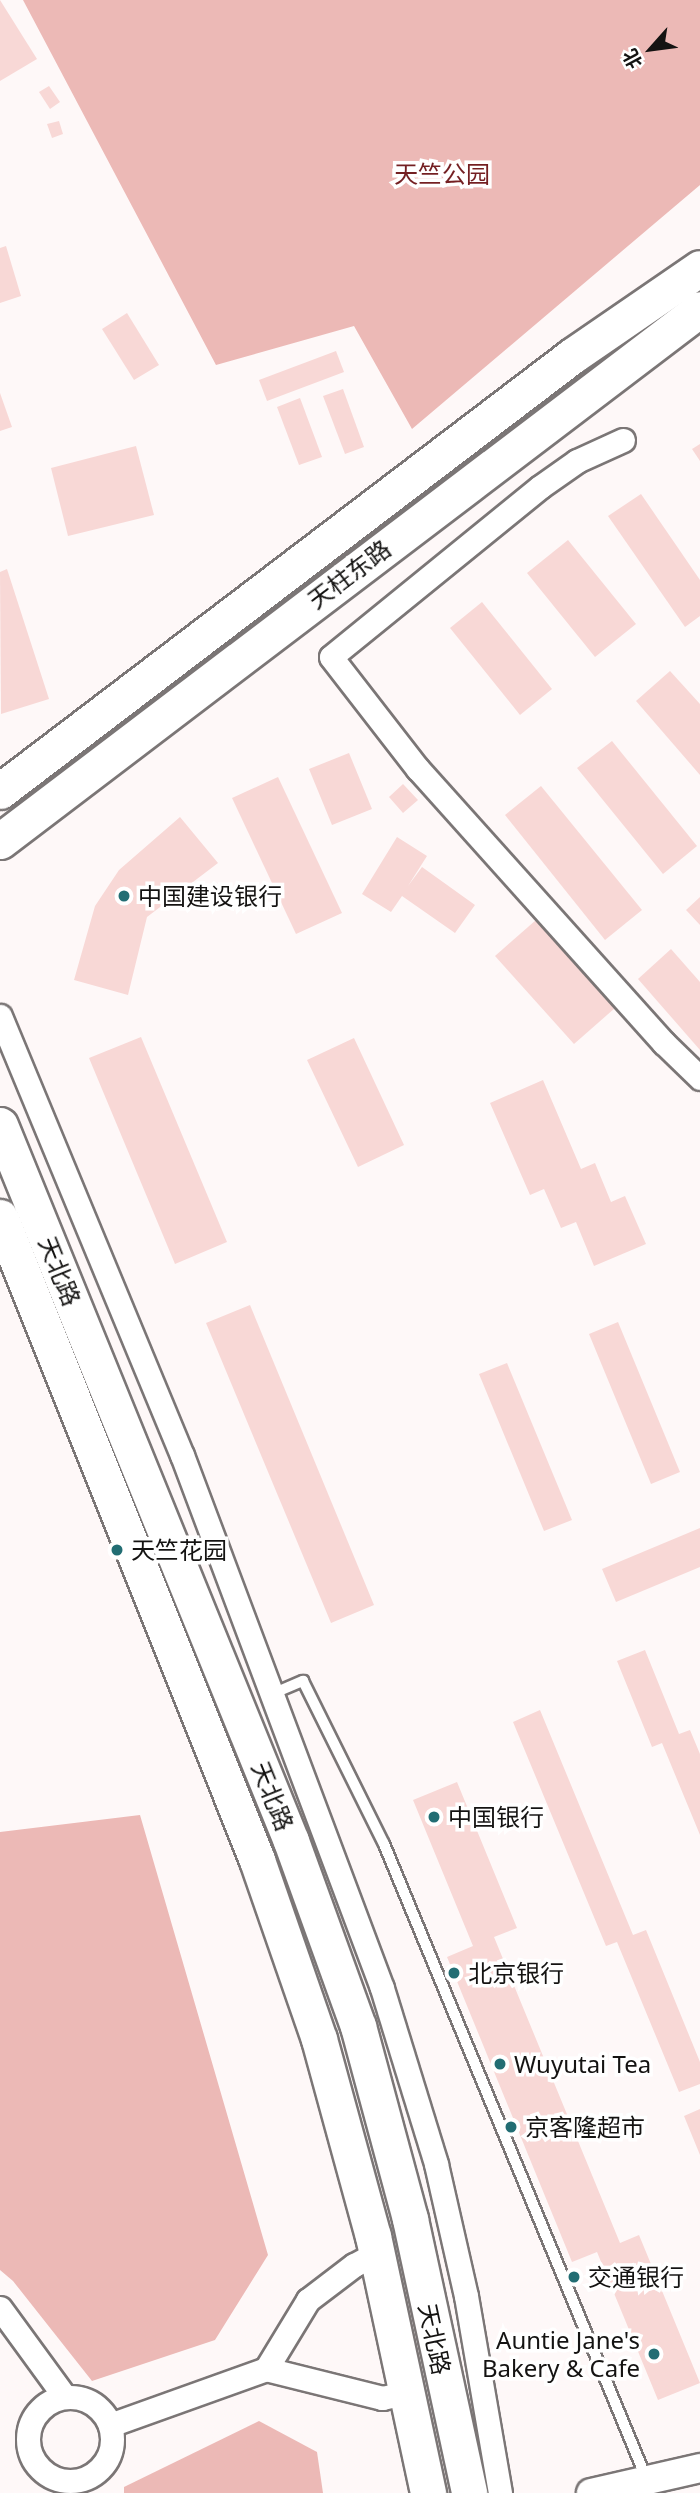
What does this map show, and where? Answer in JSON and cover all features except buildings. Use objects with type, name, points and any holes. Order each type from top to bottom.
[{"type":"main road","name":"天柱东路","points":[[0,791],[572,356],[700,268]]},
{"type":"main road","name":"天柱东路","points":[[0,841],[700,309]]},
{"type":"main road","name":"天北路","points":[[0,1125],[286,1828],[358,2026],[410,2219],[468,2493]]},
{"type":"main road","name":"天北路","points":[[0,1217],[257,1860],[319,2039],[377,2253],[428,2493]]},
{"type":"street","points":[[623,440],[577,461],[540,487],[331,657],[418,769],[664,1043],[700,1078]]},
{"type":"street","points":[[0,1016],[182,1455],[382,1988],[436,2164],[466,2296],[500,2493]]},
{"type":"street","points":[[266,2369],[308,2300],[354,2265],[377,2253]]},
{"type":"street","points":[[0,2308],[65,2398]]},
{"type":"street","points":[[110,2425],[266,2369],[382,2398],[406,2393]]},
{"type":"street","points":[[65,2398],[90,2402],[102,2412],[110,2425],[112,2447],[99,2483],[84,2480],[65,2482],[48,2476],[36,2466],[29,2453],[28,2430],[38,2412],[49,2402],[65,2398]]},
{"type":"street","points":[[591,2493],[700,2468]]},
{"type":"lane","points":[[272,1694],[303,1681],[384,1844],[647,2481]]},
{"type":"green space","name":"天竺公园","points":[[23,0],[700,0],[700,185],[412,429],[354,326],[216,365]]},
{"type":"green space","points":[[140,1815],[268,2255],[215,2340],[92,2381],[13,2281],[0,2270],[0,1832]]},
{"type":"green space","points":[[259,2421],[317,2452],[323,2493],[124,2493],[124,2487]]},
{"type":"place","name":"中国建设银行","points":[[124,896]]},
{"type":"place","name":"天竺花园","points":[[117,1550]]},
{"type":"place","name":"中国银行","points":[[434,1817]]},
{"type":"place","name":"北京银行","points":[[454,1973]]},
{"type":"place","name":"Wuyutai Tea","points":[[500,2064]]},
{"type":"place","name":"京客隆超市","points":[[511,2127]]},
{"type":"place","name":"交通银行","points":[[574,2277]]},
{"type":"place","name":"Auntie Jane's Bakery & Cafe","points":[[654,2354]]}]
